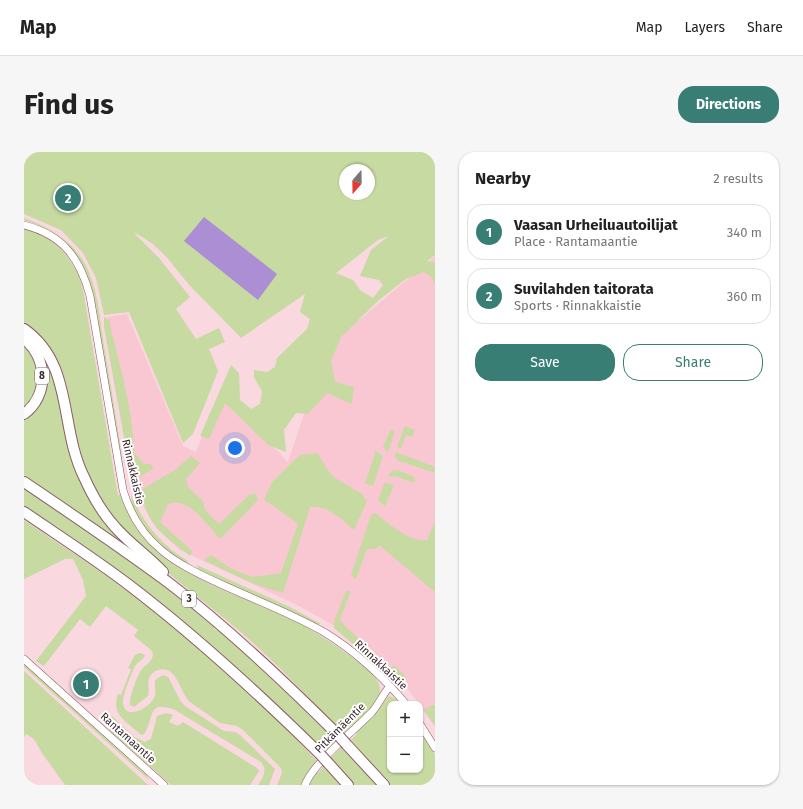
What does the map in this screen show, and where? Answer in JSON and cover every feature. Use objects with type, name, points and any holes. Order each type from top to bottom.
[{"type":"highway","points":[[24,329],[36,337],[52,360],[58,376],[75,454],[82,475],[92,493],[116,528],[162,571],[170,584]]},
{"type":"highway","name":"8","points":[[24,339],[34,348],[39,357],[42,368],[42,378],[38,397],[24,414]]},
{"type":"highway","name":"3","points":[[24,482],[85,522],[170,584],[272,670],[347,745],[384,785]]},
{"type":"highway","name":"3","points":[[24,512],[128,584],[185,629],[251,687],[320,754],[348,785]]},
{"type":"street","name":"Rinnakkaistie","points":[[24,225],[40,229],[54,238],[70,252],[82,271],[90,296],[123,490],[132,515],[141,529],[159,549],[178,563],[293,616],[332,638],[360,658],[390,686],[403,701]]},
{"type":"street","name":"Rantamaantie","points":[[24,659],[164,785]]},
{"type":"street","name":"Pitkämäentie","points":[[305,785],[308,778],[317,766],[374,709],[390,686]]},
{"type":"street","points":[[423,729],[435,748]]},
{"type":"shaded area","points":[[204,217],[277,274],[258,300],[184,241]]},
{"type":"shaded area","points":[[435,256],[435,727],[423,710],[423,701],[417,701],[401,679],[347,633],[299,606],[180,550],[156,528],[141,502],[131,476],[107,317],[127,314],[183,446],[196,452],[220,392],[288,462],[326,348]]},
{"type":"green space","points":[[24,152],[435,152],[435,255],[427,261],[435,263],[435,285],[431,276],[424,272],[406,279],[379,300],[341,337],[331,361],[335,382],[354,387],[352,404],[327,393],[308,414],[296,413],[284,430],[286,452],[268,445],[225,403],[209,439],[200,436],[231,365],[239,373],[240,400],[251,409],[260,404],[262,391],[254,377],[254,370],[267,372],[275,367],[277,358],[307,329],[310,319],[300,312],[305,294],[241,338],[193,289],[160,250],[133,232],[159,258],[190,297],[176,309],[196,339],[219,328],[225,342],[209,349],[218,371],[193,434],[183,443],[129,312],[104,315],[96,278],[83,253],[61,230],[24,214]],"holes":[[[389,236],[371,250],[360,276],[379,280],[383,285],[373,298],[360,290],[353,280],[336,273],[378,240]]]},
{"type":"green space","points":[[24,218],[42,225],[65,240],[84,262],[89,272],[96,294],[125,481],[95,303],[86,273],[73,250],[64,241],[40,226],[24,220]]},
{"type":"green space","points":[[24,229],[43,235],[58,246],[81,278],[118,496],[120,493],[138,529],[158,552],[180,568],[225,591],[303,625],[319,634],[365,667],[376,678],[380,690],[374,714],[389,696],[398,701],[387,701],[387,773],[423,773],[423,735],[435,755],[435,785],[390,785],[351,740],[357,734],[351,727],[345,734],[243,634],[162,568],[125,532],[108,512],[94,490],[85,471],[61,377],[52,355],[40,337],[24,324]]},
{"type":"green space","points":[[104,317],[109,320],[125,386],[131,419],[134,453],[144,464],[151,464],[153,469],[132,481],[104,327]]},
{"type":"green space","points":[[24,332],[45,354],[100,513],[124,543],[130,548],[24,475],[24,418],[31,413],[41,400],[47,386],[47,369],[42,357]]},
{"type":"green space","points":[[24,344],[35,361],[39,376],[35,392],[24,409]]},
{"type":"green space","points":[[405,426],[415,430],[412,437],[406,435],[401,448],[397,447]]},
{"type":"green space","points":[[391,429],[395,431],[388,452],[383,447]]},
{"type":"green space","points":[[376,451],[383,456],[373,486],[365,483],[375,454],[373,453]]},
{"type":"green space","points":[[396,452],[435,467],[435,473],[397,460],[395,456]]},
{"type":"green space","points":[[317,453],[332,476],[362,494],[367,501],[354,530],[328,510],[310,507],[283,593],[252,583],[204,560],[211,555],[232,569],[252,577],[281,573],[298,524],[264,500],[272,482],[300,455]]},
{"type":"green space","points":[[191,456],[200,463],[186,479],[188,487],[203,501],[205,510],[219,524],[249,495],[256,493],[258,500],[220,539],[204,520],[191,508],[183,504],[168,504],[160,522],[192,551],[190,556],[164,535],[152,521],[147,513],[141,490],[175,470]]},
{"type":"green space","points":[[398,470],[414,477],[415,481],[413,483],[396,476],[387,477],[392,471]]},
{"type":"green space","points":[[384,484],[394,485],[385,506],[378,501]]},
{"type":"green space","points":[[24,487],[148,573],[214,627],[215,630],[221,632],[276,681],[336,740],[325,753],[282,710],[205,639],[137,586],[24,507]]},
{"type":"green space","points":[[131,495],[136,506],[154,533],[178,555],[188,561],[186,563],[168,552],[150,535],[136,515],[132,505]]},
{"type":"green space","points":[[375,513],[393,527],[420,540],[427,540],[435,521],[435,592],[379,545],[376,549],[367,549],[356,579],[351,575],[371,515]]},
{"type":"green space","points":[[24,520],[119,585],[197,646],[246,690],[316,760],[313,767],[318,773],[323,767],[342,785],[277,785],[282,773],[281,768],[243,730],[237,726],[220,723],[190,702],[170,671],[164,669],[155,671],[148,680],[148,696],[134,707],[130,705],[132,692],[138,676],[142,669],[150,661],[153,654],[151,650],[134,636],[138,630],[106,606],[90,627],[80,619],[44,666],[36,661],[86,596],[83,580],[73,559],[65,559],[24,579]]},
{"type":"green space","points":[[197,565],[290,607],[321,624],[316,624],[205,573],[198,569]]},
{"type":"green space","points":[[347,591],[351,591],[340,619],[345,626],[390,668],[394,665],[406,677],[404,687],[334,628],[334,622]]},
{"type":"green space","points":[[140,653],[145,655],[135,666],[123,698],[124,707],[127,711],[136,712],[147,706],[155,696],[155,680],[163,675],[168,677],[180,700],[185,706],[224,731],[235,732],[240,735],[275,769],[269,785],[258,785],[263,777],[264,771],[261,762],[175,710],[166,707],[159,707],[155,709],[152,713],[147,730],[143,735],[121,717],[116,707],[118,694],[121,695],[131,669],[128,668],[135,655]]},
{"type":"green space","points":[[24,663],[145,772],[149,780],[24,667]]},
{"type":"green space","points":[[24,671],[148,785],[65,785],[34,739],[26,734],[24,737]]},
{"type":"green space","points":[[435,705],[435,726],[424,710]]},
{"type":"green space","points":[[166,713],[173,715],[169,722],[178,726],[183,722],[257,768],[259,771],[250,785],[171,785],[109,730],[111,727],[118,730],[107,720],[112,716],[134,737],[145,742],[151,739],[157,716]]},
{"type":"green space","points":[[342,747],[377,785],[355,785],[331,758]]},
{"type":"place","name":"Suvilahden taitorata","points":[[68,198]]},
{"type":"place","name":"Vaasan Urheiluautoilijat","points":[[86,684]]}]
